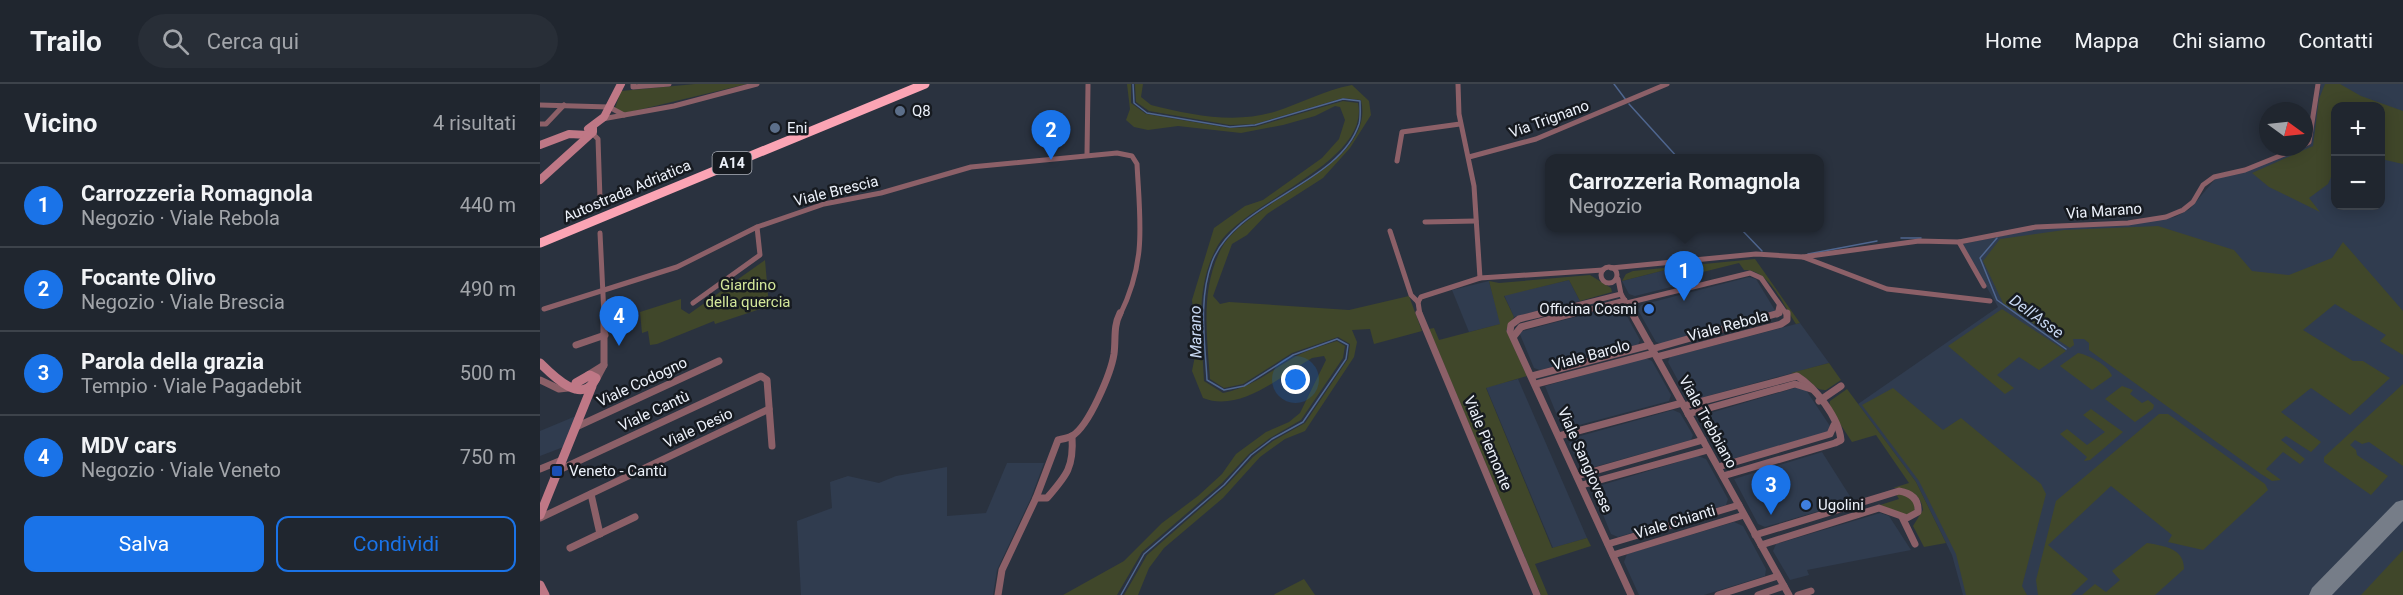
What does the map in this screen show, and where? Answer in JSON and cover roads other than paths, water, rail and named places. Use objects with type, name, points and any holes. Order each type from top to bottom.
[{"type":"highway","name":"Autostrada Adriatica","points":[[540,238],[914,84]]},
{"type":"highway","name":"Autostrada Adriatica","points":[[540,243],[925,84]]},
{"type":"main road","points":[[540,180],[581,144],[602,120],[621,84]]},
{"type":"main road","points":[[540,145],[569,134],[591,133]]},
{"type":"main road","points":[[540,363],[571,383],[582,396],[584,409]]},
{"type":"main road","points":[[540,517],[544,497],[559,470],[594,383],[593,375],[571,383]]},
{"type":"main road","points":[[571,383],[594,383]]},
{"type":"main road","points":[[540,585],[545,595]]},
{"type":"street","points":[[633,84],[633,87],[669,84]]},
{"type":"street","points":[[602,120],[674,106],[757,84]]},
{"type":"street","points":[[1458,84],[1460,123],[1469,157],[1480,278]]},
{"type":"street","name":"Via Trignano","points":[[1469,157],[1536,139],[1667,84]]},
{"type":"street","name":"Via Marano","points":[[2313,113],[2318,84]]},
{"type":"street","points":[[1087,154],[1088,85]]},
{"type":"street","points":[[540,105],[609,107],[625,115]]},
{"type":"street","points":[[540,124],[546,124],[564,105]]},
{"type":"street","points":[[1397,161],[1402,132],[1460,123]]},
{"type":"street","points":[[591,133],[600,199]]},
{"type":"street","name":"Viale Brescia","points":[[544,309],[676,267],[757,227],[805,209],[881,193],[958,170],[1087,154],[1126,154],[1136,160],[1140,197],[1141,248],[1131,292],[1115,324],[1114,354],[1109,376],[1084,422],[1072,436]]},
{"type":"street","name":"Via Marano","points":[[1803,257],[1919,241],[1959,242],[2036,227],[2128,223],[2166,217],[2183,210],[2193,202],[2203,185],[2214,177],[2246,170],[2279,156]]},
{"type":"street","points":[[1425,222],[1476,221]]},
{"type":"street","points":[[693,303],[760,255],[757,227]]},
{"type":"street","points":[[1390,231],[1411,295],[1418,302],[1421,297],[1480,278],[1603,270],[1755,254],[1803,257],[1887,289],[1990,301]]},
{"type":"street","points":[[594,383],[604,365],[605,335],[600,233]]},
{"type":"street","points":[[1959,242],[1984,286]]},
{"type":"street","points":[[1608,282],[1635,267]]},
{"type":"street","points":[[1611,268],[1618,277]]},
{"type":"street","points":[[1583,271],[1601,278],[1603,270]]},
{"type":"street","name":"Viale Rebola","points":[[1624,299],[1750,273],[1761,278],[1787,313],[1787,320],[1781,324],[1653,351]]},
{"type":"street","name":"Viale Trebbiano","points":[[1618,277],[1624,299],[1789,595]]},
{"type":"street","name":"Viale Trebbiano","points":[[1601,278],[1624,299]]},
{"type":"street","name":"Viale Sangiovese","points":[[1624,299],[1521,327],[1514,336],[1631,595]]},
{"type":"street","name":"Viale Piemonte","points":[[1418,302],[1420,318],[1537,595]]},
{"type":"street","points":[[576,345],[605,335]]},
{"type":"street","name":"Viale Barolo","points":[[1532,376],[1653,351]]},
{"type":"street","name":"Viale Barolo","points":[[1536,384],[1653,351]]},
{"type":"street","name":"Viale Codogno","points":[[576,427],[719,362]]},
{"type":"street","points":[[540,380],[571,383],[604,365]]},
{"type":"street","name":"Viale Cantù","points":[[559,470],[761,376],[767,380],[769,409]]},
{"type":"street","points":[[1559,436],[1791,376],[1803,378],[1842,436],[1835,443],[1723,476]]},
{"type":"street","points":[[1689,414],[1796,384],[1812,390]]},
{"type":"street","points":[[1819,401],[1841,386]]},
{"type":"street","points":[[769,409],[772,446]]},
{"type":"street","name":"Viale Desio","points":[[540,517],[769,409]]},
{"type":"street","points":[[1718,467],[1830,434],[1834,425]]},
{"type":"street","points":[[998,595],[1002,570],[1036,498],[1058,440],[1072,436],[1074,464],[1072,470],[1047,498],[1036,498]]},
{"type":"street","points":[[1577,476],[1703,440]]},
{"type":"street","points":[[1582,485],[1708,450]]},
{"type":"street","points":[[540,469],[563,460]]},
{"type":"street","points":[[1755,535],[1899,491],[1913,496],[1919,508],[1912,518],[1902,517],[1879,508],[1761,545]]},
{"type":"street","points":[[591,494],[600,534]]},
{"type":"street","name":"Viale Chianti","points":[[1608,544],[1739,505]]},
{"type":"street","name":"Viale Chianti","points":[[1613,555],[1744,515]]},
{"type":"street","points":[[570,548],[635,517]]},
{"type":"street","points":[[1902,517],[1915,544]]},
{"type":"street","points":[[1718,595],[1778,576]]},
{"type":"street","points":[[1758,595],[1784,586]]},
{"type":"street","points":[[1798,595],[1811,591]]},
{"type":"waterway","name":"Marano","points":[[1121,595],[1144,554],[1224,485],[1251,455],[1272,439],[1303,422],[1346,359],[1348,345],[1337,339],[1293,355],[1244,386],[1224,390],[1207,380],[1204,306],[1212,262],[1224,241],[1242,223],[1331,163],[1348,145],[1359,124],[1360,115],[1360,101],[1343,99],[1255,125],[1230,127],[1147,113],[1134,103],[1133,84]]},
{"type":"waterway","name":"Dell'Asse","points":[[1614,84],[1626,100]]},
{"type":"waterway","name":"Dell'Asse","points":[[1629,104],[1674,154]]},
{"type":"waterway","name":"Dell'Asse","points":[[1744,232],[1762,251]]},
{"type":"waterway","name":"Dell'Asse","points":[[1901,238],[1921,238]]},
{"type":"waterway","name":"Dell'Asse","points":[[1997,238],[1980,258],[1997,300],[2066,349]]},
{"type":"waterway","name":"Dell'Asse","points":[[1808,254],[1877,241]]},
{"type":"place","name":"Q8","points":[[900,111]]},
{"type":"place","name":"Eni","points":[[775,128]]},
{"type":"place","name":"Focante Olivo","points":[[1051,160]]},
{"type":"place","name":"Carrozzeria Romagnola","points":[[1684,301]]},
{"type":"place","name":"Officina Cosmi","points":[[1649,309]]},
{"type":"place","name":"MDV cars","points":[[619,346]]},
{"type":"place","name":"Veneto - Cantù","points":[[557,471]]},
{"type":"place","name":"Ugolini","points":[[1806,505]]},
{"type":"place","name":"Parola della grazia","points":[[1771,515]]},
{"type":"park label","name":"Giardino della quercia","points":[[748,294]]}]
